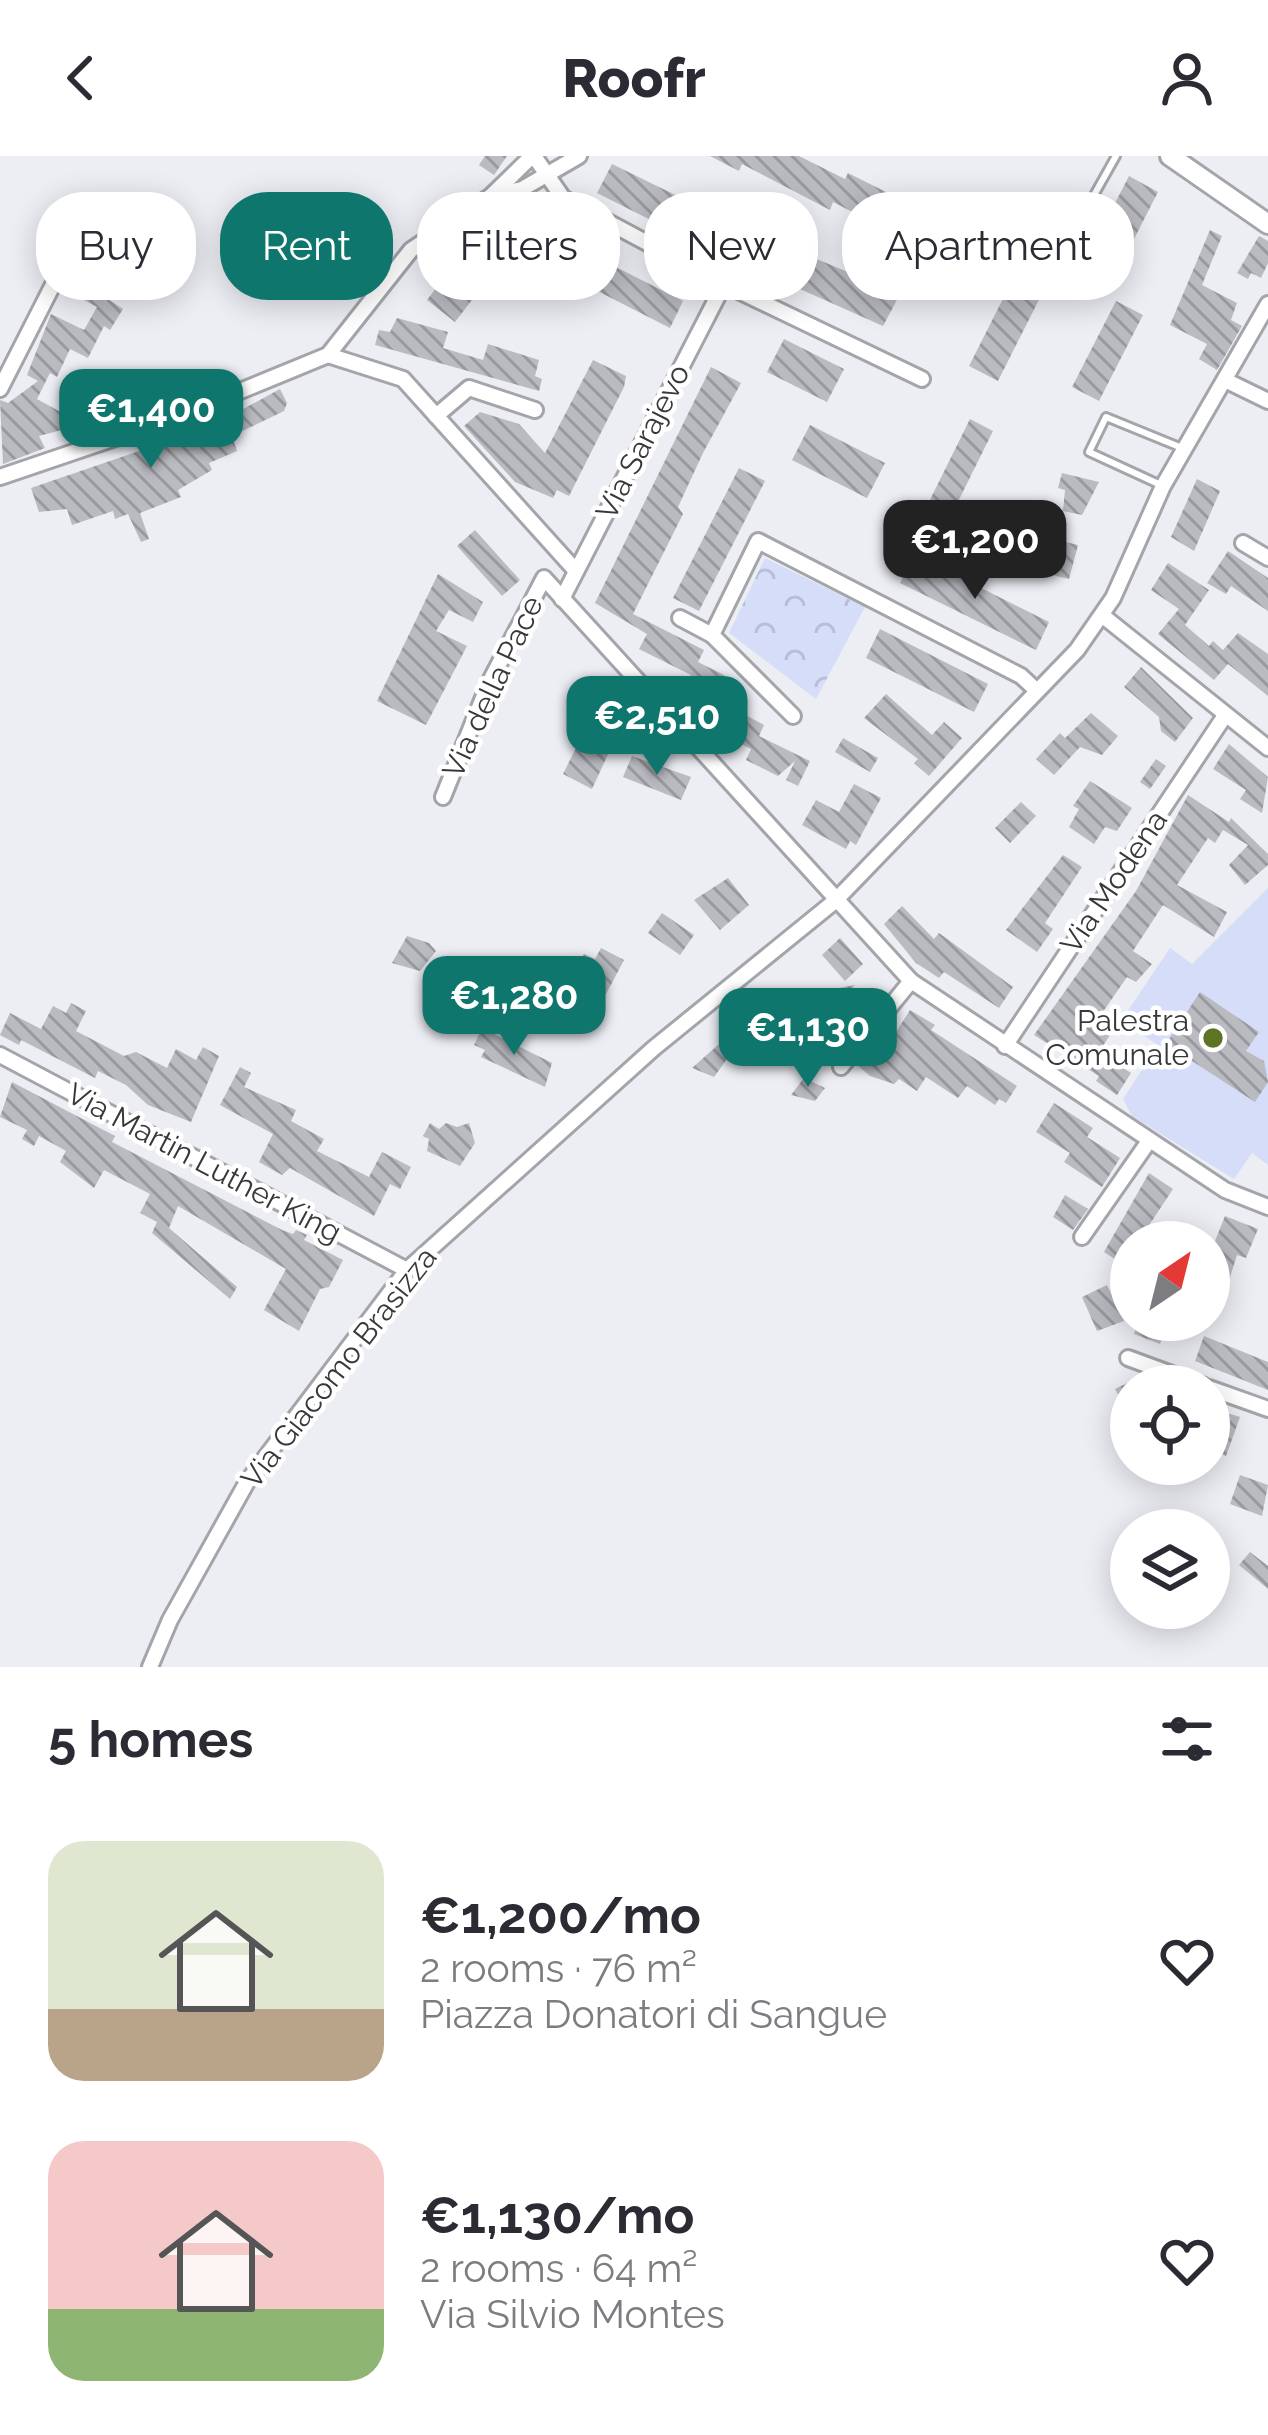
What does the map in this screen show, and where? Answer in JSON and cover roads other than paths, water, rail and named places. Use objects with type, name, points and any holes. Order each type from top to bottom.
[{"type":"street","points":[[495,192],[533,156],[562,198],[644,242]]},
{"type":"street","points":[[503,192],[548,177],[579,156]]},
{"type":"street","points":[[1170,156],[1268,224]]},
{"type":"street","points":[[0,477],[199,409],[328,355],[417,246]]},
{"type":"street","points":[[0,389],[45,300]]},
{"type":"street","name":"Via Sarajevo","points":[[562,599],[716,300]]},
{"type":"street","points":[[757,300],[922,379]]},
{"type":"street","name":"Via Giacomo Brasizza","points":[[150,1667],[170,1620],[247,1482],[407,1270],[654,1048],[835,902],[1103,616],[1163,487],[1268,304]]},
{"type":"street","points":[[328,355],[403,379],[576,572]]},
{"type":"street","points":[[1227,381],[1268,400]]},
{"type":"street","points":[[436,416],[469,388],[535,410]]},
{"type":"street","points":[[712,635],[758,541],[1021,676],[1036,690]]},
{"type":"street","points":[[1243,543],[1268,558]]},
{"type":"street","name":"Via della Pace","points":[[443,797],[489,683],[544,578],[562,599]]},
{"type":"street","points":[[562,599],[910,980],[1226,1190],[1268,1207]]},
{"type":"street","points":[[1103,616],[1268,748]]},
{"type":"street","points":[[680,618],[712,635],[793,716]]},
{"type":"street","name":"Via Modena","points":[[1005,1046],[1224,717]]},
{"type":"street","points":[[841,1066],[910,980]]},
{"type":"street","name":"Via Martin Luther King","points":[[0,1055],[407,1270]]},
{"type":"street","points":[[1082,1237],[1149,1141]]},
{"type":"street","points":[[1128,1358],[1147,1365]]},
{"type":"street","points":[[1230,1395],[1268,1409]]},
{"type":"lane","points":[[1096,192],[1116,156]]},
{"type":"lane","points":[[1163,487],[1089,452],[1106,417],[1185,449]]},
{"type":"place","name":"Palestra Comunale","points":[[1213,1038]]}]
